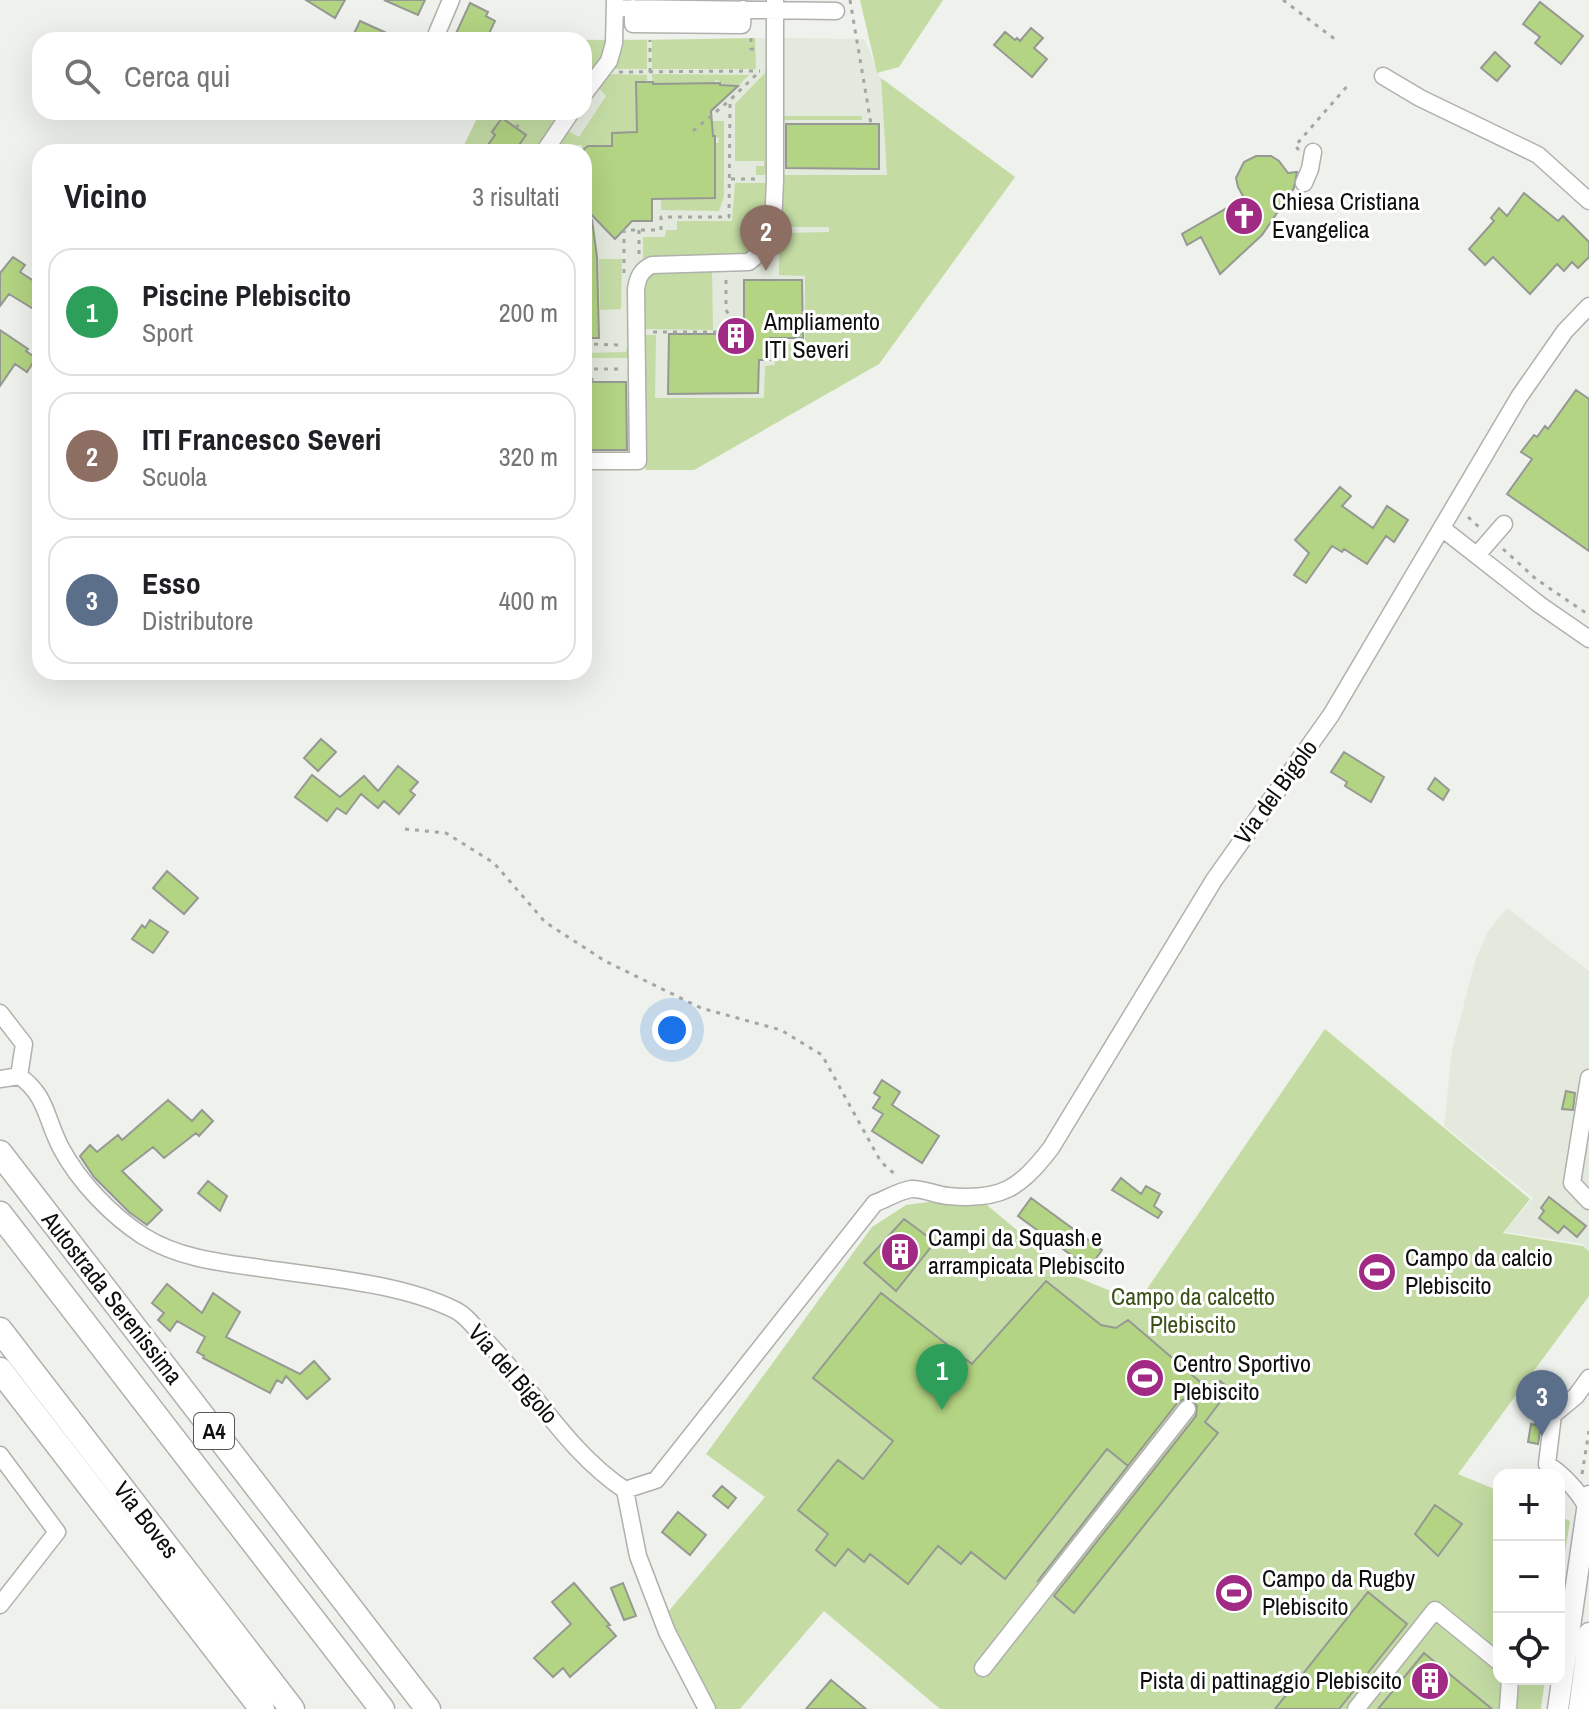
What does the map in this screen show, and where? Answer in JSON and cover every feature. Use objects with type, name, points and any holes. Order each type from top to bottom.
[{"type":"highway","name":"Autostrada Serenissima","points":[[0,1153],[428,1709]]},
{"type":"highway","name":"Autostrada Serenissima","points":[[0,1214],[382,1709]]},
{"type":"highway","name":"Via Boves","points":[[0,1330],[292,1709]]},
{"type":"highway","name":"Via Boves","points":[[0,1370],[262,1709]]},
{"type":"main road","points":[[1558,1709],[1588,1502]]},
{"type":"main road","points":[[1579,1709],[1589,1633]]},
{"type":"street","points":[[437,32],[451,0]]},
{"type":"street","points":[[592,83],[609,61],[614,43],[615,4],[633,8],[633,24],[742,25],[743,9],[775,5],[836,11]]},
{"type":"street","points":[[592,461],[638,461],[638,277],[652,265],[749,262],[770,239],[775,180],[775,5]]},
{"type":"street","points":[[1383,76],[1420,98],[1538,155],[1589,201]]},
{"type":"street","points":[[549,144],[566,120]]},
{"type":"street","points":[[1304,183],[1310,169],[1307,152]]},
{"type":"street","name":"Via del Bigolo","points":[[912,1189],[949,1196],[984,1195],[1009,1190],[1029,1176],[1051,1148],[1214,880],[1331,715],[1519,397],[1565,331],[1589,306]]},
{"type":"street","points":[[1477,555],[1504,524]]},
{"type":"street","points":[[1443,529],[1589,639]]},
{"type":"street","points":[[0,1013],[24,1044],[19,1076],[0,1079]]},
{"type":"street","name":"Via del Bigolo","points":[[19,1076],[33,1086],[60,1147],[80,1178],[141,1234],[160,1246],[209,1261],[415,1293],[459,1312],[502,1357],[599,1473],[625,1490]]},
{"type":"street","points":[[1589,1078],[1572,1183],[1589,1201]]},
{"type":"street","points":[[707,1709],[667,1632],[638,1556],[625,1490],[656,1480],[875,1203],[912,1189]]},
{"type":"street","points":[[1588,1502],[1564,1475],[1547,1464],[1553,1415],[1576,1396],[1589,1378]]},
{"type":"street","points":[[983,1668],[1187,1409]]},
{"type":"street","points":[[0,1455],[57,1532],[0,1605]]},
{"type":"street","points":[[1356,1709],[1435,1610],[1493,1657]]},
{"type":"street","points":[[1508,1709],[1510,1685]]},
{"type":"path","points":[[850,0],[871,124]]},
{"type":"path","points":[[1283,0],[1336,40]]},
{"type":"path","points":[[751,38],[751,49],[760,49],[759,38]]},
{"type":"path","points":[[650,40],[650,72]]},
{"type":"path","points":[[693,131],[760,71],[760,63]]},
{"type":"path","points":[[602,70],[760,71]]},
{"type":"path","points":[[1307,152],[1295,146],[1349,84]]},
{"type":"path","points":[[624,230],[661,230],[661,217],[729,217],[730,100]]},
{"type":"path","points":[[516,128],[522,120]]},
{"type":"path","points":[[729,179],[775,180]]},
{"type":"path","points":[[637,332],[739,333],[726,310],[725,264]]},
{"type":"path","points":[[592,344],[623,345]]},
{"type":"path","points":[[592,369],[638,369]]},
{"type":"path","points":[[1500,546],[1533,576],[1589,615]]},
{"type":"path","points":[[405,829],[446,833],[494,863],[545,922],[605,961],[701,1008],[781,1030],[822,1055],[881,1162],[912,1189]]},
{"type":"shaded area","points":[[592,39],[864,39],[881,78],[1015,177],[879,364],[694,470],[592,470],[592,144],[464,144],[476,120],[592,120]]},
{"type":"shaded area","points":[[1507,908],[1589,971],[1589,1251],[1583,1244],[1504,1232],[1533,1198],[1444,1126],[1452,1050],[1476,958],[1489,930]]},
{"type":"green space","points":[[860,0],[943,0],[899,67],[877,73]]},
{"type":"green space","points":[[755,38],[756,69],[652,69],[652,40]]},
{"type":"green space","points":[[592,40],[608,40],[608,53],[592,76]]},
{"type":"green space","points":[[618,40],[647,40],[647,69],[608,69]]},
{"type":"green space","points":[[765,69],[769,69],[770,175],[756,175],[756,166],[764,166],[764,161],[735,161],[735,104],[765,73]]},
{"type":"green space","points":[[605,74],[647,75],[647,81],[636,82],[636,135],[624,147],[622,132],[612,132],[611,149],[592,144],[555,144],[565,129],[579,137],[592,120],[606,96],[597,86]]},
{"type":"green space","points":[[652,74],[749,75],[738,86],[720,85],[720,81],[715,80],[714,83],[653,83]]},
{"type":"green space","points":[[881,78],[1015,177],[879,364],[694,470],[646,470],[642,335],[656,335],[655,398],[764,398],[765,366],[775,365],[774,344],[805,343],[805,276],[779,275],[779,233],[829,232],[829,227],[777,227],[780,175],[887,175]]},
{"type":"green space","points":[[781,116],[862,116],[862,120],[781,120]]},
{"type":"green space","points":[[476,120],[501,120],[492,132],[504,141],[498,144],[465,144]]},
{"type":"green space","points":[[504,120],[560,120],[544,144],[520,144],[526,135]]},
{"type":"green space","points":[[712,121],[724,121],[724,196],[719,211],[661,210],[661,200],[716,198],[715,143],[719,138],[713,136]]},
{"type":"green space","points":[[735,183],[770,183],[769,226],[757,261],[643,259],[643,237],[665,237],[666,230],[677,230],[677,221],[732,221]]},
{"type":"green space","points":[[599,259],[622,259],[621,309],[600,310]]},
{"type":"green space","points":[[657,269],[712,270],[713,330],[642,329],[643,288]]},
{"type":"green space","points":[[627,347],[631,347],[629,358],[592,358],[592,353],[626,352]]},
{"type":"green space","name":"Centro Sportivo Plebiscito","points":[[1325,1029],[1530,1199],[1503,1233],[1583,1246],[1589,1251],[1589,1296],[1458,1474],[1493,1489],[1493,1685],[1544,1685],[1541,1709],[940,1709],[824,1611],[740,1709],[713,1709],[667,1613],[765,1497],[706,1454],[872,1227],[906,1205],[950,1199],[987,1205],[1069,1274],[1138,1302]]},
{"type":"green space","points":[[1565,1519],[1570,1521],[1565,1552]]},
{"type":"building","points":[[306,0],[345,0],[335,18]]},
{"type":"building","points":[[384,0],[425,0],[418,15]]},
{"type":"building","points":[[1540,2],[1583,36],[1561,64],[1535,43],[1540,37],[1523,24]]},
{"type":"building","points":[[470,3],[488,12],[486,16],[495,21],[490,32],[457,32]]},
{"type":"building","points":[[360,21],[384,32],[355,32]]},
{"type":"building","points":[[1031,28],[1043,38],[1034,48],[1047,59],[1032,77],[994,45],[1005,32],[1020,41]]},
{"type":"building","points":[[1495,52],[1510,66],[1497,81],[1481,68]]},
{"type":"building","points":[[636,82],[738,86],[711,111],[715,136],[715,198],[652,199],[652,221],[632,221],[615,239],[592,215],[592,146],[612,146],[612,133],[637,132]]},
{"type":"building","points":[[501,120],[505,120],[526,135],[520,144],[489,144],[495,135],[492,132]]},
{"type":"building","points":[[786,124],[879,124],[879,169],[786,168]]},
{"type":"building","name":"Chiesa Cristiana Evangelica","points":[[1256,156],[1271,156],[1288,173],[1297,172],[1294,188],[1262,235],[1220,274],[1201,237],[1187,245],[1182,234],[1244,198],[1236,178],[1244,162]]},
{"type":"building","points":[[1524,193],[1558,221],[1563,216],[1589,242],[1589,257],[1578,268],[1572,262],[1564,271],[1557,264],[1530,294],[1493,257],[1485,265],[1469,249],[1494,221],[1491,218],[1499,208],[1507,216]]},
{"type":"building","points":[[592,220],[597,257],[599,338],[592,338]]},
{"type":"building","points":[[13,257],[25,265],[20,272],[32,280],[32,308],[9,294],[0,306],[0,273]]},
{"type":"building","name":"Ampliamento ITI Severi","points":[[744,280],[802,280],[803,338],[770,338],[770,360],[759,360],[758,393],[668,394],[669,334],[740,334],[739,330],[744,330]]},
{"type":"building","points":[[0,330],[28,349],[26,351],[32,355],[32,364],[27,372],[15,364],[0,386]]},
{"type":"building","points":[[592,382],[626,382],[627,450],[592,450]]},
{"type":"building","points":[[1576,390],[1589,399],[1589,551],[1507,494],[1532,459],[1521,452],[1534,435],[1537,437],[1545,426],[1548,429]]},
{"type":"building","points":[[1340,487],[1351,496],[1342,506],[1373,528],[1387,506],[1408,520],[1394,542],[1386,536],[1367,564],[1344,549],[1342,552],[1332,546],[1306,583],[1294,575],[1309,553],[1295,540]]},
{"type":"building","points":[[321,739],[336,752],[318,771],[304,758]]},
{"type":"building","points":[[1344,752],[1384,777],[1371,802],[1345,786],[1347,782],[1331,772]]},
{"type":"building","points":[[398,766],[418,782],[410,791],[415,795],[399,814],[384,801],[378,808],[361,794],[346,814],[337,808],[327,821],[295,797],[312,775],[340,797],[364,776],[378,791]]},
{"type":"building","points":[[1435,778],[1449,790],[1443,800],[1428,789]]},
{"type":"building","points":[[167,871],[198,898],[184,914],[153,888]]},
{"type":"building","points":[[150,920],[168,932],[153,953],[132,939]]},
{"type":"building","points":[[882,1080],[900,1092],[892,1105],[939,1136],[922,1163],[872,1131],[883,1114],[873,1108],[880,1097],[874,1093]]},
{"type":"building","points":[[1566,1091],[1575,1093],[1573,1110],[1562,1109]]},
{"type":"building","points":[[168,1100],[192,1121],[202,1110],[213,1121],[199,1136],[196,1133],[164,1158],[153,1147],[122,1171],[162,1210],[147,1225],[129,1212],[94,1177],[80,1156],[90,1145],[97,1152],[118,1135],[122,1140]]},
{"type":"building","points":[[1121,1178],[1141,1194],[1146,1186],[1160,1194],[1154,1206],[1162,1212],[1158,1218],[1112,1190]]},
{"type":"building","points":[[208,1181],[227,1196],[220,1211],[198,1193]]},
{"type":"building","points":[[1549,1197],[1586,1226],[1577,1237],[1564,1226],[1558,1233],[1539,1218],[1544,1211],[1541,1208]]},
{"type":"building","points":[[1031,1198],[1102,1250],[1089,1268],[1018,1216]]},
{"type":"building","name":"Campi da Squash e arrampicata Plebiscito","points":[[904,1219],[935,1242],[896,1291],[864,1263]]},
{"type":"building","points":[[1046,1281],[1101,1325],[1116,1328],[1128,1320],[1212,1392],[1220,1381],[1230,1389],[1205,1422],[1218,1433],[1074,1613],[1054,1596],[1196,1416],[1197,1406],[1193,1400],[1178,1402],[1128,1466],[1107,1449],[1005,1579],[971,1552],[961,1564],[938,1546],[908,1584],[870,1554],[864,1562],[848,1549],[835,1566],[816,1550],[828,1534],[798,1510],[838,1460],[863,1479],[893,1441],[813,1378],[881,1293],[972,1364]]},
{"type":"building","points":[[167,1284],[202,1313],[213,1293],[240,1312],[226,1337],[300,1374],[314,1361],[330,1379],[307,1399],[286,1376],[282,1383],[277,1380],[270,1393],[203,1358],[197,1352],[205,1337],[177,1321],[170,1331],[158,1320],[164,1313],[152,1303]]},
{"type":"building","points":[[1531,1424],[1541,1426],[1538,1444],[1528,1442]]},
{"type":"building","points":[[722,1486],[736,1498],[728,1508],[713,1496]]},
{"type":"building","points":[[1435,1505],[1462,1524],[1438,1556],[1415,1534]]},
{"type":"building","points":[[678,1512],[706,1535],[690,1555],[662,1532]]},
{"type":"building","points":[[574,1583],[616,1636],[570,1677],[563,1668],[553,1677],[534,1658],[571,1624],[552,1602]]},
{"type":"building","points":[[623,1583],[636,1616],[624,1620],[611,1588]]},
{"type":"building","points":[[1368,1592],[1407,1624],[1339,1709],[1275,1709]]},
{"type":"building","name":"Pista di pattinaggio Plebiscito","points":[[1424,1653],[1492,1709],[1378,1709]]},
{"type":"building","points":[[831,1680],[866,1709],[806,1709]]},
{"type":"place","name":"Chiesa Cristiana Evangelica","points":[[1244,216]]},
{"type":"place","name":"ITI Francesco Severi","points":[[766,271]]},
{"type":"place","name":"Ampliamento ITI Severi","points":[[736,336]]},
{"type":"place","name":"Campi da Squash e arrampicata Plebiscito","points":[[900,1252]]},
{"type":"place","name":"Campo da calcio Plebiscito","points":[[1377,1272]]},
{"type":"place","name":"Centro Sportivo Plebiscito","points":[[1145,1378]]},
{"type":"place","name":"Piscine Plebiscito","points":[[942,1410]]},
{"type":"place","name":"Esso","points":[[1542,1436]]},
{"type":"place","name":"Campo da Rugby Plebiscito","points":[[1234,1593]]},
{"type":"place","name":"Pista di pattinaggio Plebiscito","points":[[1430,1681]]},
{"type":"park label","name":"Campo da calcetto Plebiscito","points":[[1193,1311]]}]
